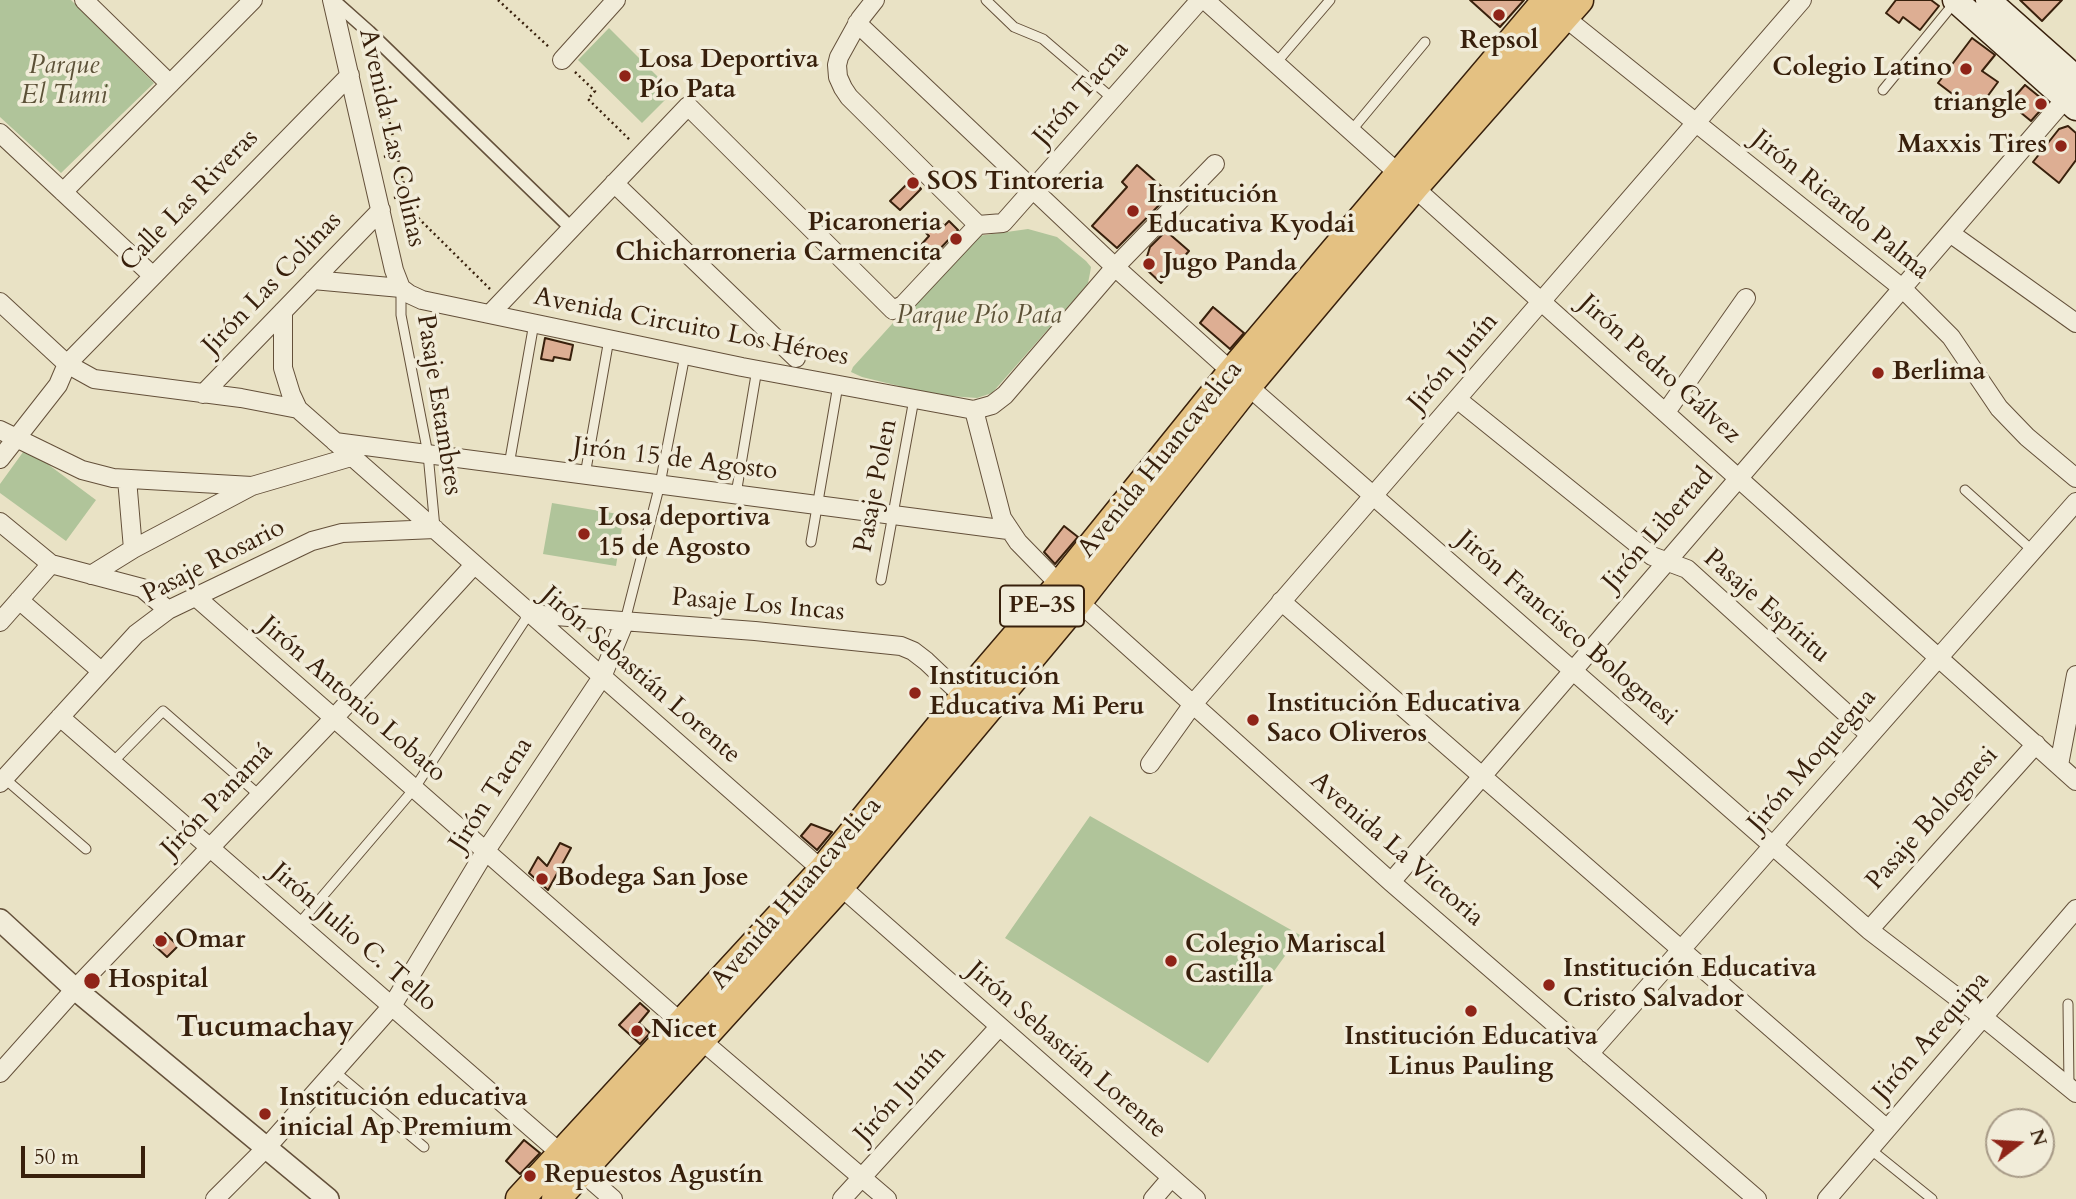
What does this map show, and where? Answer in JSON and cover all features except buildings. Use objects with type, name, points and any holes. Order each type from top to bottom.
[{"type":"highway","name":"Avenida Huancavelica","points":[[520,1199],[572,1162],[831,879],[1069,593],[1240,378],[1556,4]]},
{"type":"highway","name":"Avenida Huancavelica","points":[[831,879],[964,697],[1069,593]]},
{"type":"highway","name":"Avenida Huancavelica","points":[[556,1199],[572,1162]]},
{"type":"main road","points":[[1988,0],[2073,92]]},
{"type":"main road","points":[[1956,1],[2073,92]]},
{"type":"street","points":[[84,0],[170,84]]},
{"type":"street","points":[[63,192],[253,0]]},
{"type":"street","points":[[333,0],[571,228]]},
{"type":"street","name":"Avenida Las Colinas","points":[[333,0],[384,205],[394,270],[401,288]]},
{"type":"street","points":[[562,60],[616,0]]},
{"type":"street","points":[[496,307],[688,106],[893,310],[903,305],[978,225],[843,88],[837,65],[857,23],[874,0]]},
{"type":"street","name":"Jirón Tacna","points":[[978,225],[1003,223],[1202,0]]},
{"type":"street","name":"Jirón Pedro Gálvez","points":[[1202,0],[1407,179],[2076,781]]},
{"type":"street","name":"Jirón Junín","points":[[1150,764],[1193,704],[1802,0]]},
{"type":"street","name":"Jirón Ricardo Palma","points":[[1556,4],[1696,123],[1902,288],[1951,337],[1999,408],[2027,437],[2076,478]]},
{"type":"street","name":"Jirón Francisco Bolognesi","points":[[857,23],[1115,267],[1240,378],[1869,930],[1984,1018],[2073,1091]]},
{"type":"street","name":"Calle Las Riveras","points":[[0,459],[58,385],[67,364],[350,75]]},
{"type":"street","name":"Jirón Libertad","points":[[1391,882],[2073,92]]},
{"type":"street","points":[[0,133],[153,276]]},
{"type":"street","points":[[974,410],[992,405],[1005,395],[1115,267],[1215,164]]},
{"type":"street","points":[[614,183],[796,358]]},
{"type":"street","name":"Jirón Las Colinas","points":[[203,394],[384,205]]},
{"type":"street","points":[[1950,233],[2076,323]]},
{"type":"street","name":"Avenida Circuito Los Héroes","points":[[313,280],[401,288],[422,300],[496,307],[534,323],[685,355],[974,410]]},
{"type":"street","points":[[1666,412],[1746,298]]},
{"type":"street","name":"Jirón Sebastián Lorente","points":[[0,302],[67,364],[94,379],[241,397],[298,409],[1196,1199]]},
{"type":"street","points":[[283,312],[283,368],[298,409]]},
{"type":"street","name":"Pasaje Espíritu","points":[[1457,399],[1652,556],[1687,569],[1870,735]]},
{"type":"street","name":"Avenida La Victoria","points":[[974,410],[1002,518],[1008,530],[1069,593],[1391,882],[1757,1199]]},
{"type":"street","points":[[0,430],[82,470],[113,478],[252,486]]},
{"type":"street","name":"Jirón 15 de Agosto","points":[[335,442],[1008,530]]},
{"type":"street","points":[[91,575],[133,549],[252,486],[351,457]]},
{"type":"street","points":[[127,479],[133,549]]},
{"type":"street","name":"Jirón Moquegua","points":[[1589,1054],[2076,502]]},
{"type":"street","points":[[0,522],[51,564],[142,588],[168,610]]},
{"type":"street","name":"Pasaje Rosario","points":[[2,780],[136,634],[168,610],[312,541],[342,533],[435,529]]},
{"type":"street","points":[[0,622],[51,564]]},
{"type":"street","name":"Jirón Panamá","points":[[0,1073],[75,989],[334,718],[474,565]]},
{"type":"street","name":"Jirón Antonio Lobato","points":[[196,597],[485,852],[887,1199]]},
{"type":"street","points":[[19,600],[101,671]]},
{"type":"street","points":[[1281,601],[1888,1129]]},
{"type":"street","name":"Pasaje Los Incas","points":[[529,614],[901,646],[926,661],[964,697]]},
{"type":"street","name":"Jirón Tacna","points":[[215,1199],[267,1147],[392,1006],[485,852],[602,677],[625,621]]},
{"type":"street","points":[[2059,765],[2076,675]]},
{"type":"street","name":"Jirón Julio C. Tello","points":[[60,717],[613,1199]]},
{"type":"street","name":"Pasaje Bolognesi","points":[[1869,930],[2036,744]]},
{"type":"street","name":"Jirón Arequipa","points":[[1827,1199],[2076,909]]},
{"type":"street","points":[[0,920],[75,989],[328,1199]]},
{"type":"street","name":"Jirón Junín","points":[[842,1199],[999,1027]]},
{"type":"street","points":[[1153,1199],[1171,1178]]},
{"type":"lane","points":[[986,0],[1013,26],[1043,39],[1113,99]]},
{"type":"lane","points":[[1276,63],[1329,0]]},
{"type":"lane","points":[[1883,90],[1956,1]]},
{"type":"lane","points":[[1352,131],[1424,41]]},
{"type":"lane","name":"Pasaje Estambres","points":[[401,288],[401,315],[428,454],[435,529]]},
{"type":"lane","points":[[509,465],[534,323]]},
{"type":"lane","points":[[585,475],[609,339]]},
{"type":"lane","name":"Jirón Tacna","points":[[625,621],[660,485],[685,355]]},
{"type":"lane","points":[[736,494],[757,369]]},
{"type":"lane","points":[[811,542],[838,384]]},
{"type":"lane","name":"Pasaje Polen","points":[[881,580],[914,399]]},
{"type":"lane","points":[[1965,490],[2033,551]]},
{"type":"lane","points":[[298,925],[414,789],[529,614]]},
{"type":"lane","points":[[112,763],[163,711],[259,795]]},
{"type":"lane","points":[[2,780],[86,849]]},
{"type":"lane","points":[[2068,1004],[2073,1091]]},
{"type":"lane","points":[[334,1071],[424,1147]]},
{"type":"lane","points":[[1870,1149],[1932,1199]]},
{"type":"path","points":[[498,0],[595,91],[588,99],[638,148]]},
{"type":"path","points":[[369,32],[410,211]]},
{"type":"path","points":[[384,205],[397,197],[496,307]]},
{"type":"green space","name":"Parque El Tumi","points":[[0,0],[71,0],[154,83],[61,173],[0,117]]},
{"type":"green space","name":"Losa Deportiva Pío Pata","points":[[609,28],[673,92],[642,123],[578,60]]},
{"type":"green space","name":"Parque Pío Pata","points":[[1028,229],[1057,237],[1086,261],[1091,267],[1088,283],[992,393],[977,398],[950,396],[901,388],[851,372],[971,237]]},
{"type":"green space","points":[[26,448],[96,500],[66,541],[0,493],[0,484]]},
{"type":"green space","name":"Losa deportiva 15 de Agosto","points":[[552,503],[624,515],[616,566],[543,554]]},
{"type":"green space","points":[[1090,816],[1300,935],[1208,1063],[1005,938]]},
{"type":"place","name":"Repsol","points":[[1499,15]]},
{"type":"place","name":"Colegio Latino","points":[[1966,69]]},
{"type":"place","name":"Losa Deportiva Pío Pata","points":[[625,76]]},
{"type":"place","name":"triangle","points":[[2041,104]]},
{"type":"place","name":"Maxxis Tires","points":[[2061,146]]},
{"type":"place","name":"SOS Tintoreria","points":[[913,183]]},
{"type":"place","name":"Institución Educativa Kyodai","points":[[1133,211]]},
{"type":"place","name":"Picaroneria Chicharroneria Carmencita","points":[[956,239]]},
{"type":"place","name":"Jugo Panda","points":[[1149,264]]},
{"type":"place","name":"Berlima","points":[[1878,373]]},
{"type":"place","name":"Losa deportiva 15 de Agosto","points":[[584,534]]},
{"type":"place","name":"Institución Educativa Mi Peru","points":[[915,693]]},
{"type":"place","name":"Institución Educativa Saco Oliveros","points":[[1253,720]]},
{"type":"place","name":"Bodega San Jose","points":[[542,879]]},
{"type":"place","name":"Omar","points":[[161,941]]},
{"type":"place","name":"Colegio Mariscal Castilla","points":[[1171,961]]},
{"type":"place","name":"Hospital","points":[[92,981]]},
{"type":"place","name":"Institución Educativa Cristo Salvador","points":[[1549,985]]},
{"type":"place","name":"Institución Educativa Linus Pauling","points":[[1471,1011]]},
{"type":"place","name":"Nicet","points":[[637,1031]]},
{"type":"place","name":"Institución educativa inicial Ap Premium","points":[[265,1114]]},
{"type":"place","name":"Repuestos Agustín","points":[[530,1176]]},
{"type":"district","name":"Tucumachay","points":[[265,1029]]}]
